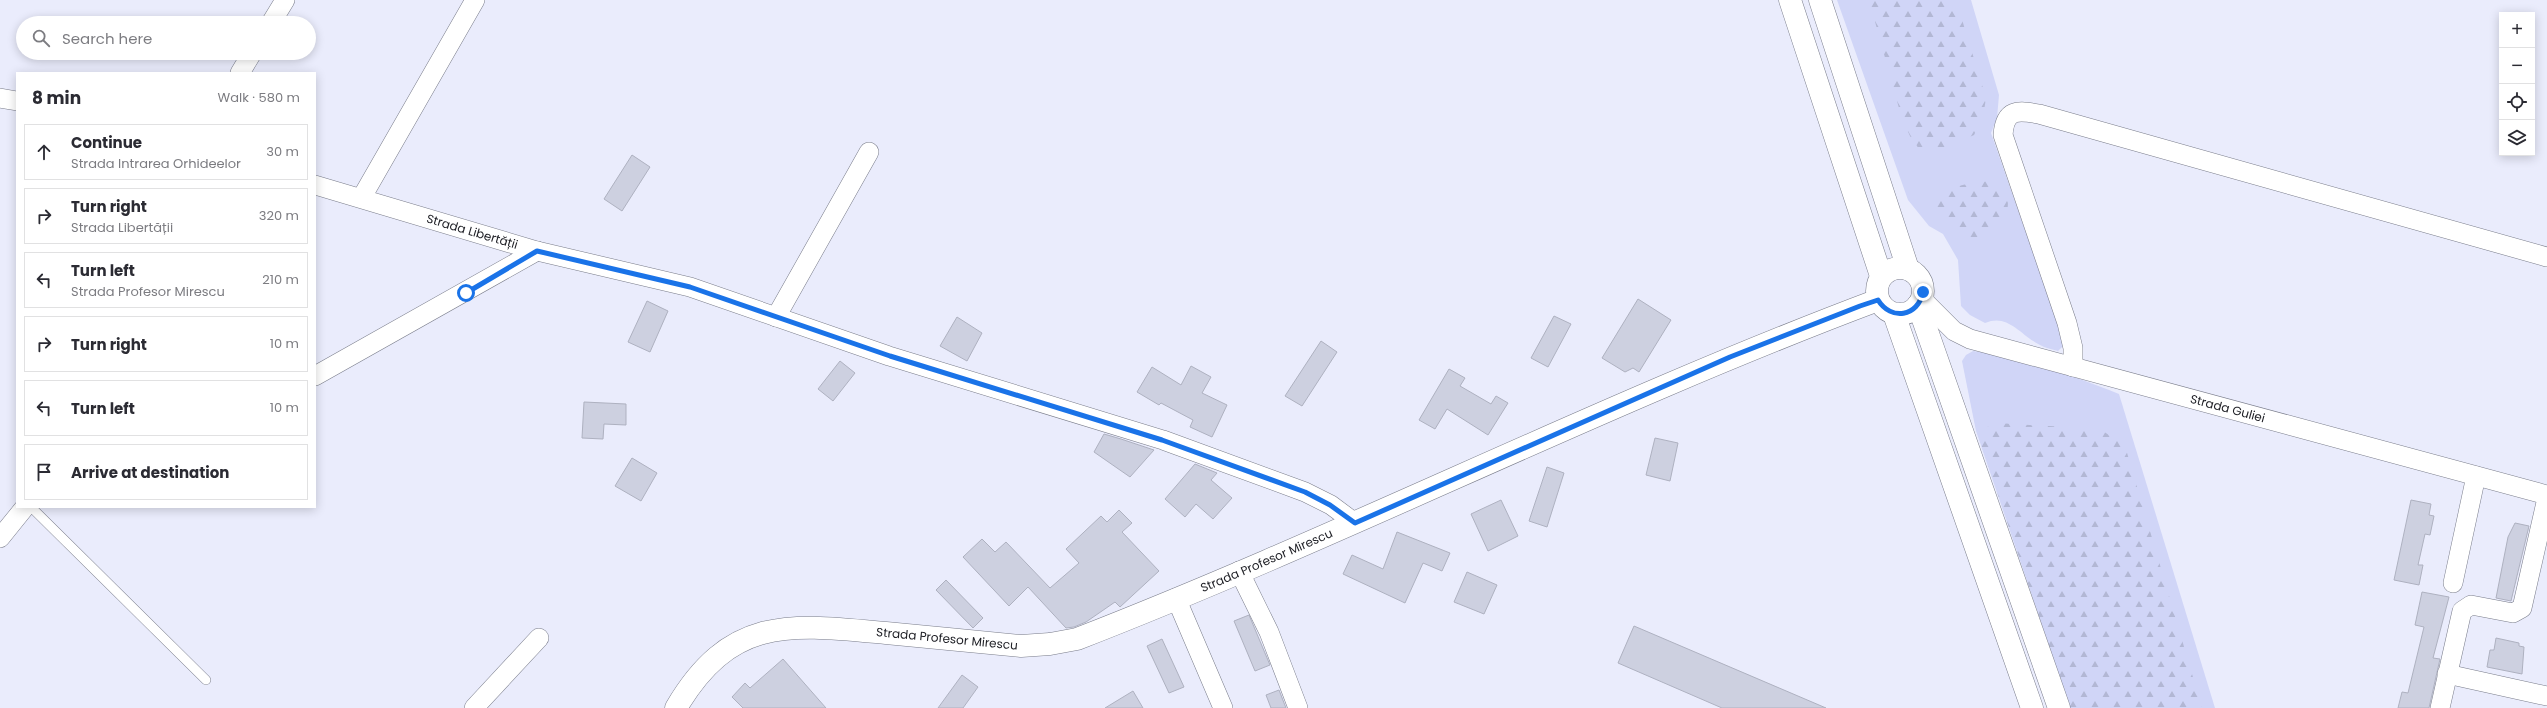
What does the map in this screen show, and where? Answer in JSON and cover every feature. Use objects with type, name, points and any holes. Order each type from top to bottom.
[{"type":"main road","points":[[1790,0],[1881,276],[1876,292],[1878,300],[1887,311],[1894,314],[1909,312],[1920,302]]},
{"type":"main road","points":[[1820,0],[1908,269],[1919,278],[1922,285],[1920,302],[2059,708]]},
{"type":"main road","points":[[1881,276],[1895,268],[1908,269]]},
{"type":"main road","name":"Strada Profesor Mirescu","points":[[676,708],[708,663],[733,645],[763,632],[787,628],[824,627],[1021,646],[1050,644],[1076,639],[1355,523],[1730,357],[1878,300]]},
{"type":"main road","points":[[1894,314],[2032,708]]},
{"type":"street","points":[[275,16],[285,0]]},
{"type":"street","points":[[362,197],[476,0]]},
{"type":"street","points":[[241,72],[248,60]]},
{"type":"street","points":[[0,98],[16,101]]},
{"type":"street","points":[[2073,367],[2074,348],[2067,323],[2003,135],[2004,122],[2009,114],[2020,111],[2039,114],[2547,257]]},
{"type":"street","points":[[776,317],[869,152]]},
{"type":"street","name":"Strada Libertății","points":[[316,185],[362,197],[537,251],[690,287],[949,375],[1162,440],[1262,475],[1305,492],[1330,505],[1355,523]]},
{"type":"street","points":[[316,375],[537,251]]},
{"type":"street","name":"Strada Guliei","points":[[1920,302],[1954,331],[1970,339],[2476,476],[2547,497]]},
{"type":"street","points":[[2453,583],[2476,476]]},
{"type":"street","points":[[2440,708],[2462,611],[2466,607],[2477,605],[2513,613],[2522,608],[2547,497]]},
{"type":"street","points":[[0,538],[24,508]]},
{"type":"street","points":[[1239,571],[1269,632],[1298,708]]},
{"type":"street","points":[[1176,598],[1223,708]]},
{"type":"street","points":[[474,708],[539,638]]},
{"type":"street","points":[[2447,674],[2547,696]]},
{"type":"lane","points":[[32,508],[206,680]]},
{"type":"green space","points":[[1837,0],[1971,0],[1999,95],[1997,118],[1991,133],[2063,338],[2064,345],[2058,351],[2040,345],[2014,326],[2007,323],[1993,321],[1985,323],[1970,315],[1961,306],[1958,260],[1943,234],[1929,226],[1908,200]]},
{"type":"green space","points":[[1869,0],[1956,0],[1986,98],[1983,117],[1974,135],[1941,148],[1926,150],[1919,149],[1910,136],[1902,119]]},
{"type":"green space","points":[[1995,181],[2007,192],[2008,204],[2004,221],[1993,232],[1976,237],[1965,238],[1935,205],[1938,191],[1975,182]]},
{"type":"green space","points":[[1973,351],[2029,362],[2119,394],[2215,708],[2072,708],[1976,431],[1962,361],[1966,355]]},
{"type":"green space","points":[[1997,423],[2100,429],[2125,446],[2202,708],[2070,708],[1982,448],[1980,433],[1985,428]]},
{"type":"building","points":[[632,155],[650,167],[622,211],[604,199]]},
{"type":"building","points":[[1638,299],[1671,320],[1639,372],[1633,368],[1625,372],[1602,358]]},
{"type":"building","points":[[647,301],[668,311],[650,352],[628,342]]},
{"type":"building","points":[[1554,316],[1571,324],[1548,367],[1531,358]]},
{"type":"building","points":[[957,317],[982,333],[967,361],[940,346]]},
{"type":"building","points":[[1321,341],[1337,352],[1302,406],[1285,396]]},
{"type":"building","points":[[840,361],[855,373],[833,401],[818,389]]},
{"type":"building","points":[[1191,366],[1211,377],[1202,393],[1227,405],[1212,437],[1190,427],[1193,420],[1161,403],[1159,405],[1137,392],[1152,367],[1181,385]]},
{"type":"building","points":[[1449,369],[1465,378],[1460,386],[1491,404],[1496,396],[1508,403],[1488,435],[1447,409],[1435,429],[1419,420]]},
{"type":"building","points":[[584,402],[626,404],[626,425],[604,424],[603,439],[582,438]]},
{"type":"building","points":[[1104,434],[1154,450],[1130,477],[1094,452]]},
{"type":"building","points":[[1655,438],[1678,443],[1670,481],[1646,475]]},
{"type":"building","points":[[632,458],[657,473],[641,501],[615,486]]},
{"type":"building","points":[[1195,464],[1217,473],[1211,480],[1232,498],[1213,519],[1196,504],[1185,517],[1165,499]]},
{"type":"building","points":[[1547,467],[1564,473],[1547,527],[1529,521]]},
{"type":"building","points":[[1501,500],[1518,536],[1488,551],[1471,514]]},
{"type":"building","points":[[2411,500],[2431,504],[2429,515],[2434,516],[2430,535],[2425,534],[2418,565],[2423,565],[2419,585],[2394,580]]},
{"type":"building","points":[[1119,510],[1132,523],[1122,532],[1159,571],[1120,607],[1115,602],[1086,622],[1074,627],[1066,628],[1028,587],[1009,606],[963,557],[982,539],[995,552],[1006,542],[1050,588],[1079,563],[1066,549],[1101,516],[1107,522]]},
{"type":"building","points":[[2515,523],[2529,526],[2511,601],[2496,598],[2508,537]]},
{"type":"building","points":[[1397,532],[1450,553],[1442,571],[1423,563],[1405,603],[1343,574],[1352,555],[1383,569]]},
{"type":"building","points":[[1467,572],[1497,585],[1484,614],[1454,602]]},
{"type":"building","points":[[946,580],[983,618],[973,628],[936,590]]},
{"type":"building","points":[[2422,592],[2449,597],[2433,658],[2440,659],[2429,708],[2398,708],[2402,692],[2408,693],[2424,627],[2415,625]]},
{"type":"building","points":[[1249,615],[1270,665],[1255,671],[1234,621]]},
{"type":"building","points":[[1634,626],[1826,708],[1722,708],[1618,663]]},
{"type":"building","points":[[2496,638],[2519,643],[2519,646],[2524,647],[2522,674],[2487,667],[2490,650],[2494,650]]},
{"type":"building","points":[[1162,639],[1184,687],[1169,693],[1147,646]]},
{"type":"building","points":[[783,659],[826,708],[743,708],[732,697],[745,683],[750,688]]},
{"type":"building","points":[[962,675],[978,687],[963,708],[938,708]]},
{"type":"building","points":[[1279,690],[1286,708],[1271,708],[1266,695]]},
{"type":"building","points":[[1133,691],[1143,708],[1105,708]]},
{"type":"route","points":[[466,293],[537,251],[690,287],[890,356],[1162,440],[1269,477],[1305,492],[1330,505],[1355,523],[1730,357],[1860,306],[1878,300],[1887,311],[1894,314],[1902,314],[1914,310],[1922,299],[1923,292]]}]
